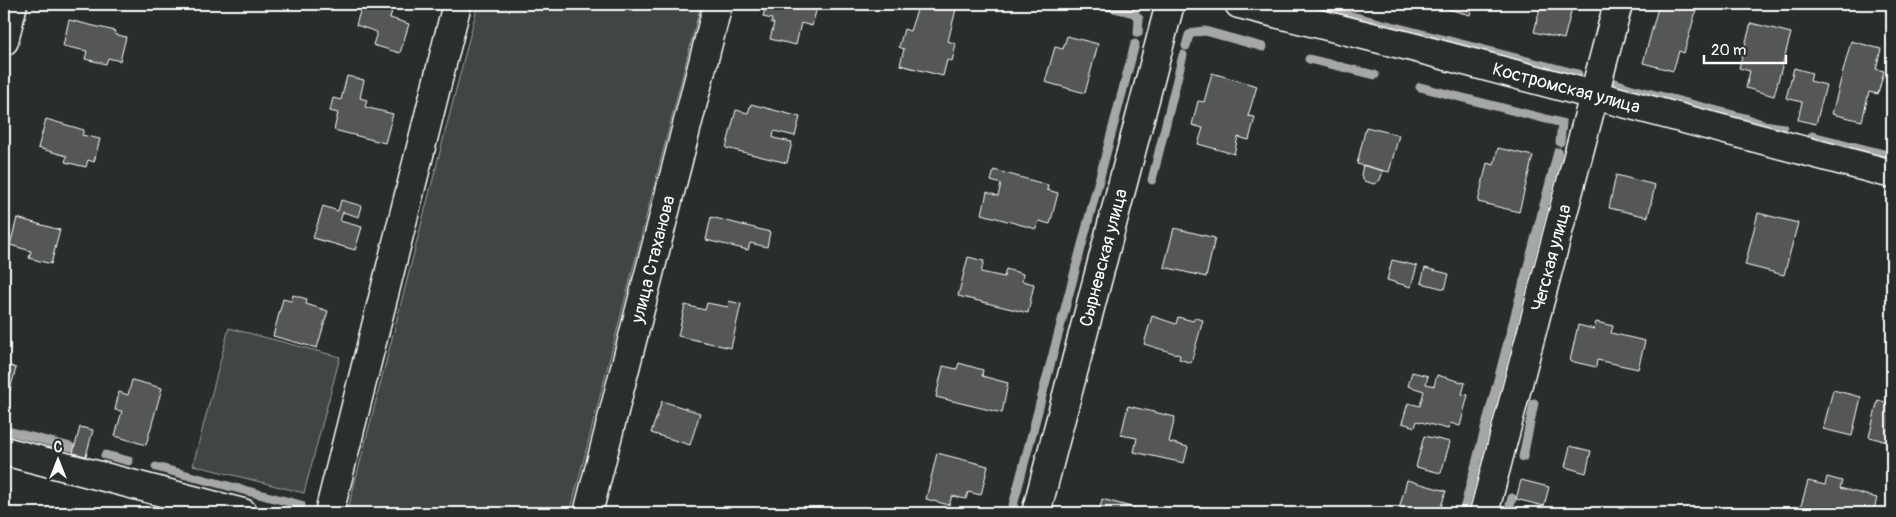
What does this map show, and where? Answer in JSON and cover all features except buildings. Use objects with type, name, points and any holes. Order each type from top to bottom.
[{"type":"street","points":[[4,41],[13,4]]},
{"type":"street","points":[[328,513],[457,4]]},
{"type":"street","name":"улица Стаханова","points":[[588,513],[718,4]]},
{"type":"street","name":"Сырневская улица","points":[[1036,513],[1170,4]]},
{"type":"street","name":"Костромская улица","points":[[1239,4],[1416,48],[1892,174]]},
{"type":"street","name":"Чегская улица","points":[[1484,513],[1618,4]]},
{"type":"street","points":[[4,451],[243,513]]},
{"type":"shaded area","points":[[478,4],[701,4],[570,513],[347,513]]},
{"type":"shaded area","points":[[229,328],[340,357],[304,493],[193,465]]},
{"type":"waterway","points":[[1097,4],[1134,13],[1139,19],[1138,33]]},
{"type":"waterway","points":[[1305,4],[1578,74]]},
{"type":"waterway","points":[[1186,46],[1189,35],[1205,31],[1263,47]]},
{"type":"waterway","points":[[1011,513],[1135,44]]},
{"type":"waterway","points":[[1152,180],[1183,55]]},
{"type":"waterway","points":[[1309,59],[1375,75]]},
{"type":"waterway","points":[[1615,83],[1745,118],[1764,125],[1783,128]]},
{"type":"waterway","points":[[1420,87],[1562,123],[1560,142]]},
{"type":"waterway","points":[[1812,136],[1892,156]]},
{"type":"waterway","points":[[1463,513],[1558,152]]},
{"type":"waterway","points":[[1523,457],[1534,403]]},
{"type":"waterway","points":[[4,430],[71,447]]},
{"type":"waterway","points":[[105,455],[129,461]]},
{"type":"waterway","points":[[156,467],[301,505]]},
{"type":"waterway","points":[[1508,513],[1512,498]]}]
